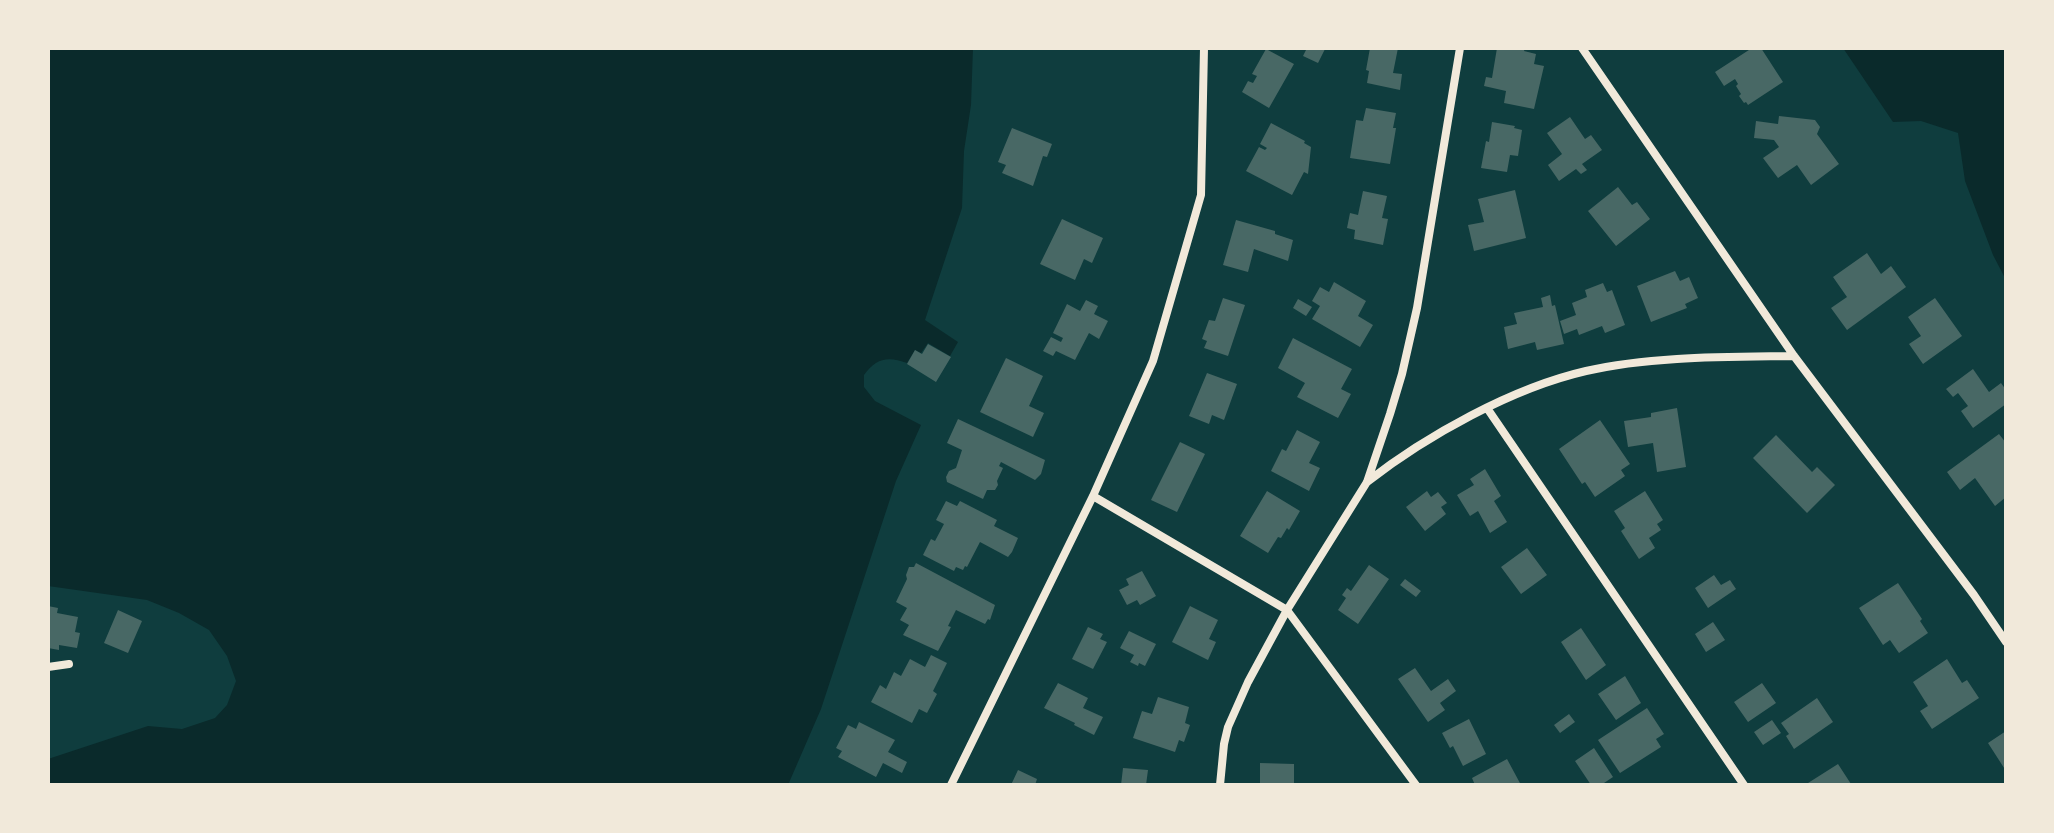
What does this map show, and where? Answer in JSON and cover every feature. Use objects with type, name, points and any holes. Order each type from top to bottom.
[{"type":"street","points":[[951,785],[1093,496],[1153,361],[1201,195],[1204,48]]},
{"type":"street","points":[[1220,785],[1228,727],[1248,682],[1287,610],[1367,482],[1390,414],[1417,308],[1460,48]]},
{"type":"street","points":[[1582,48],[1794,356],[2006,642]]},
{"type":"street","points":[[1367,482],[1395,460],[1487,408],[1553,380],[1609,366],[1715,357],[1794,356]]},
{"type":"street","points":[[1487,408],[1744,785]]},
{"type":"street","points":[[1093,496],[1287,610],[1416,785]]},
{"type":"street","points":[[48,667],[69,664]]},
{"type":"water","points":[[48,48],[973,48],[962,208],[925,320],[958,342],[950,356],[928,343],[921,353],[915,350],[907,363],[883,360],[864,375],[864,387],[875,401],[921,425],[896,481],[821,709],[788,785],[48,785],[48,759],[148,726],[182,729],[215,718],[227,705],[236,681],[227,656],[209,630],[179,613],[147,600],[48,586]]},
{"type":"water","points":[[1843,48],[2006,48],[2006,280],[1993,255],[1965,181],[1958,133],[1921,121],[1893,122]]},
{"type":"building","points":[[1307,48],[1325,49],[1318,63],[1303,56]]},
{"type":"building","points":[[1370,48],[1398,48],[1393,73],[1402,74],[1400,90],[1367,83]]},
{"type":"building","points":[[1497,48],[1525,48],[1524,51],[1536,54],[1534,64],[1544,66],[1534,109],[1504,103],[1506,91],[1484,86],[1486,77],[1492,78]]},
{"type":"building","points":[[1752,48],[1761,48],[1783,82],[1748,105],[1739,96],[1741,94],[1735,79],[1724,86],[1715,72]]},
{"type":"building","points":[[1266,49],[1294,64],[1269,108],[1242,92],[1248,81],[1253,83],[1257,76],[1252,74]]},
{"type":"building","points":[[1366,108],[1396,113],[1390,164],[1350,158],[1356,120],[1363,121]]},
{"type":"building","points":[[1779,116],[1815,120],[1820,127],[1817,134],[1839,164],[1811,185],[1797,165],[1778,178],[1763,158],[1779,147],[1774,140],[1754,138],[1756,121],[1778,124]]},
{"type":"building","points":[[1570,117],[1585,139],[1591,135],[1602,150],[1582,164],[1587,170],[1581,174],[1576,169],[1559,181],[1548,165],[1562,154],[1547,133]]},
{"type":"building","points":[[1492,122],[1522,130],[1518,156],[1510,155],[1507,172],[1481,168]]},
{"type":"building","points":[[1271,123],[1311,147],[1308,174],[1304,172],[1292,195],[1246,171],[1259,147],[1267,148],[1260,144]]},
{"type":"building","points":[[1012,128],[1052,144],[1047,157],[1043,156],[1033,186],[1002,173],[1006,165],[998,162]]},
{"type":"building","points":[[1618,187],[1632,205],[1637,202],[1650,219],[1616,246],[1588,211]]},
{"type":"building","points":[[1515,190],[1526,238],[1474,251],[1468,225],[1484,222],[1478,199]]},
{"type":"building","points":[[1363,191],[1387,196],[1382,218],[1388,219],[1383,245],[1354,239],[1355,230],[1347,228],[1350,213],[1358,215]]},
{"type":"building","points":[[1062,219],[1103,238],[1092,263],[1084,259],[1075,280],[1040,264]]},
{"type":"building","points":[[1236,220],[1275,231],[1275,234],[1293,240],[1288,261],[1254,249],[1248,272],[1223,265]]},
{"type":"building","points":[[1867,253],[1881,274],[1891,266],[1906,287],[1847,330],[1831,308],[1847,297],[1833,277]]},
{"type":"building","points":[[1675,271],[1680,281],[1689,277],[1698,298],[1685,304],[1687,308],[1651,322],[1637,286]]},
{"type":"building","points":[[1334,282],[1366,301],[1358,316],[1373,325],[1360,347],[1312,319],[1320,306],[1312,301],[1320,287],[1329,292]]},
{"type":"building","points":[[1603,283],[1607,292],[1612,290],[1625,325],[1605,333],[1602,326],[1579,335],[1577,329],[1564,334],[1560,321],[1576,315],[1572,303],[1587,297],[1585,290]]},
{"type":"building","points":[[1550,295],[1564,344],[1537,350],[1535,342],[1508,349],[1504,327],[1517,324],[1514,313],[1543,307],[1541,298]]},
{"type":"building","points":[[1223,298],[1245,305],[1228,356],[1204,348],[1207,341],[1202,339],[1209,320],[1215,321]]},
{"type":"building","points":[[1935,298],[1962,336],[1923,364],[1909,344],[1921,336],[1908,317]]},
{"type":"building","points":[[1298,299],[1312,307],[1306,316],[1293,308]]},
{"type":"building","points":[[1086,300],[1098,306],[1094,314],[1108,321],[1099,339],[1089,333],[1075,360],[1056,351],[1053,356],[1043,351],[1051,337],[1061,342],[1063,338],[1053,333],[1067,304],[1080,311]]},
{"type":"building","points":[[1293,338],[1352,369],[1341,389],[1351,394],[1338,418],[1297,397],[1305,383],[1278,368]]},
{"type":"building","points":[[928,344],[951,357],[936,382],[907,364],[915,350],[922,354]]},
{"type":"building","points":[[1006,358],[1043,376],[1029,406],[1044,413],[1033,437],[980,412]]},
{"type":"building","points":[[1973,369],[1989,392],[2001,383],[2006,390],[2006,404],[1973,428],[1961,411],[1968,406],[1958,393],[1953,397],[1946,389]]},
{"type":"building","points":[[1207,373],[1237,384],[1224,420],[1212,415],[1209,424],[1189,416]]},
{"type":"building","points":[[1677,408],[1686,467],[1657,472],[1653,443],[1628,447],[1624,421],[1651,417],[1651,413]]},
{"type":"building","points":[[958,419],[1045,460],[1041,474],[1035,480],[1001,462],[999,466],[1003,468],[998,485],[995,490],[987,490],[983,499],[947,482],[946,477],[949,471],[956,468],[962,450],[947,443]]},
{"type":"building","points":[[1600,420],[1630,464],[1621,470],[1625,476],[1595,497],[1585,482],[1582,484],[1559,449]]},
{"type":"building","points":[[1297,430],[1320,442],[1309,463],[1320,468],[1309,491],[1271,471],[1282,449],[1286,451]]},
{"type":"building","points":[[1999,434],[2006,443],[2006,497],[1995,506],[1975,478],[1960,490],[1947,472]]},
{"type":"building","points":[[1776,435],[1812,472],[1817,467],[1835,485],[1807,513],[1753,458]]},
{"type":"building","points":[[1180,442],[1205,454],[1177,512],[1151,500]]},
{"type":"building","points":[[1485,469],[1501,496],[1494,501],[1507,522],[1490,533],[1478,511],[1470,516],[1457,495],[1474,485],[1470,479]]},
{"type":"building","points":[[1267,491],[1300,511],[1289,530],[1287,528],[1281,538],[1278,537],[1268,553],[1240,536]]},
{"type":"building","points":[[1427,491],[1431,497],[1438,492],[1447,503],[1441,507],[1446,514],[1425,531],[1406,507]]},
{"type":"building","points":[[1645,491],[1663,520],[1657,524],[1661,530],[1649,538],[1655,548],[1639,559],[1621,531],[1625,528],[1614,511]]},
{"type":"building","points":[[946,501],[957,506],[960,501],[997,520],[994,526],[1018,538],[1008,557],[980,542],[967,567],[963,570],[956,567],[954,571],[923,555],[944,524],[936,520]]},
{"type":"building","points":[[1527,548],[1547,575],[1521,594],[1501,567]]},
{"type":"building","points":[[916,563],[995,605],[990,620],[985,624],[956,610],[938,651],[903,635],[909,625],[900,620],[907,608],[896,602],[909,567],[914,567]]},
{"type":"building","points":[[1369,565],[1389,579],[1358,624],[1338,610],[1346,598],[1342,595],[1347,588],[1351,591]]},
{"type":"building","points":[[1142,571],[1156,596],[1140,605],[1137,600],[1127,605],[1119,590],[1129,585],[1126,579]]},
{"type":"building","points":[[1714,575],[1721,585],[1730,580],[1736,589],[1708,608],[1695,588]]},
{"type":"building","points":[[1405,579],[1421,591],[1416,597],[1400,585]]},
{"type":"building","points":[[1898,583],[1928,633],[1899,653],[1890,640],[1883,645],[1859,608]]},
{"type":"building","points":[[48,606],[58,608],[57,613],[78,617],[75,632],[80,633],[77,648],[59,645],[59,650],[48,648]]},
{"type":"building","points":[[1190,606],[1218,620],[1209,639],[1216,642],[1208,660],[1172,642]]},
{"type":"building","points":[[118,610],[142,621],[128,653],[104,643]]},
{"type":"building","points":[[1713,622],[1725,640],[1706,652],[1695,634]]},
{"type":"building","points":[[1088,627],[1103,634],[1100,639],[1107,642],[1093,669],[1072,659]]},
{"type":"building","points":[[1581,628],[1606,665],[1586,680],[1561,642]]},
{"type":"building","points":[[1129,631],[1156,644],[1145,666],[1130,662],[1134,655],[1120,648]]},
{"type":"building","points":[[931,655],[947,663],[933,691],[937,694],[927,713],[919,709],[912,723],[871,702],[880,685],[886,689],[894,672],[901,676],[910,659],[925,667]]},
{"type":"building","points":[[1947,659],[1962,683],[1967,680],[1979,698],[1932,729],[1920,711],[1928,706],[1913,682]]},
{"type":"building","points":[[1415,668],[1431,691],[1448,679],[1456,691],[1440,703],[1445,710],[1428,722],[1398,679]]},
{"type":"building","points":[[1625,676],[1641,703],[1616,720],[1598,694]]},
{"type":"building","points":[[1058,683],[1088,698],[1083,708],[1103,717],[1094,735],[1044,708]]},
{"type":"building","points":[[1762,683],[1776,703],[1748,722],[1734,702]]},
{"type":"building","points":[[1158,697],[1189,707],[1185,723],[1190,725],[1184,742],[1179,740],[1175,752],[1133,738],[1142,711],[1152,714]]},
{"type":"building","points":[[1817,698],[1833,722],[1794,749],[1781,723]]},
{"type":"building","points":[[1647,708],[1664,734],[1656,739],[1661,747],[1620,773],[1598,740]]},
{"type":"building","points":[[1569,714],[1575,722],[1560,733],[1554,725]]},
{"type":"building","points":[[1469,719],[1486,754],[1463,766],[1442,733]]},
{"type":"building","points":[[1772,720],[1781,733],[1763,745],[1754,732]]},
{"type":"building","points":[[859,722],[895,740],[888,752],[907,762],[902,773],[883,763],[876,777],[838,757],[842,751],[836,748],[848,725],[856,729]]},
{"type":"building","points":[[2006,731],[2006,771],[1988,743]]},
{"type":"building","points":[[1594,748],[1613,777],[1601,785],[1591,785],[1575,761]]},
{"type":"building","points":[[1507,759],[1521,785],[1475,785],[1472,778]]},
{"type":"building","points":[[1260,763],[1294,764],[1294,785],[1260,785]]},
{"type":"building","points":[[1838,764],[1851,784],[1809,785],[1808,783]]},
{"type":"building","points":[[1123,768],[1148,770],[1146,785],[1121,785]]},
{"type":"building","points":[[1018,770],[1037,779],[1035,785],[1011,785]]}]
